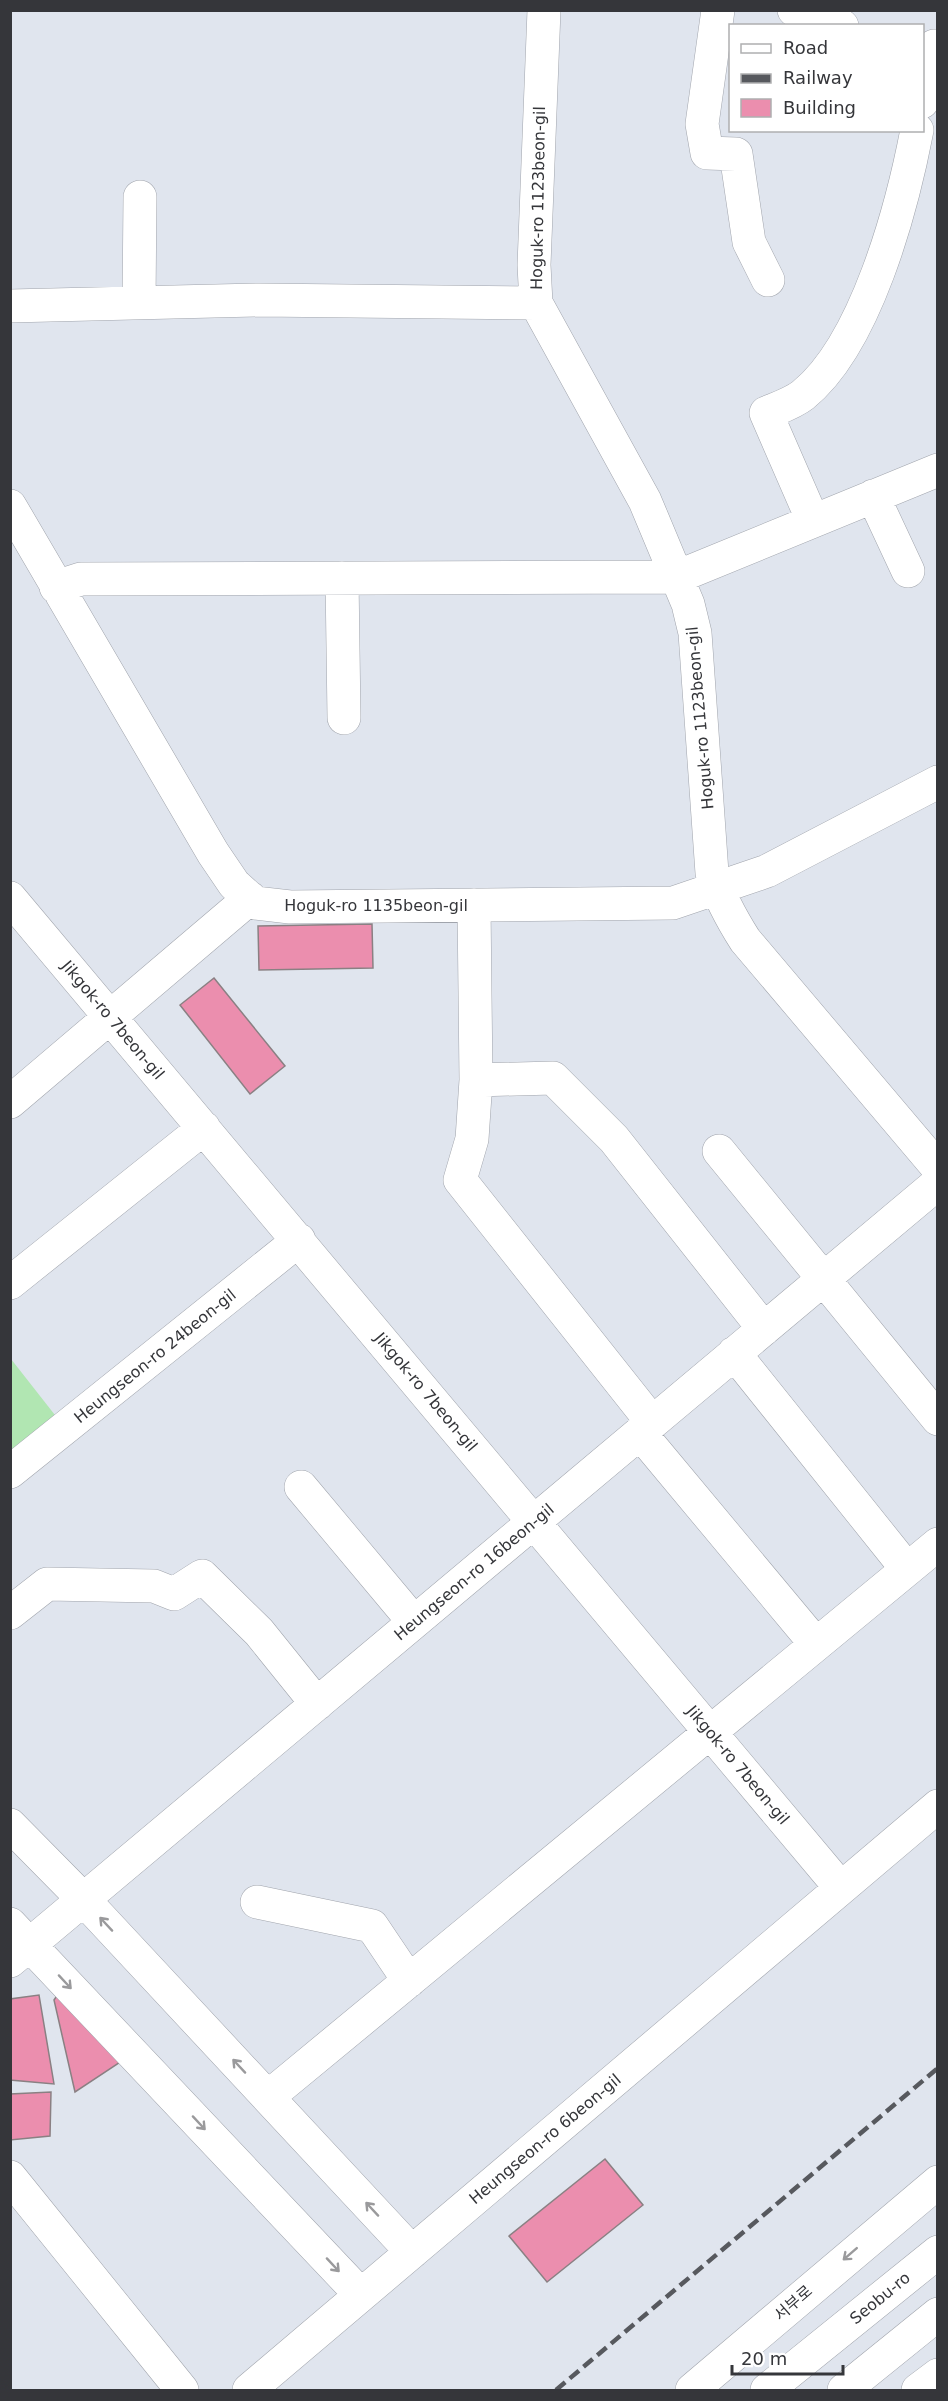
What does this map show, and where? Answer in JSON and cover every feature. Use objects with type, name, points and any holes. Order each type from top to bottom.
[{"type":"main road","name":"Hoguk-ro 1123beon-gil","points":[[544,10],[534,265],[536,303],[645,501],[688,604],[695,633],[712,873],[717,888],[724,908],[745,939],[938,1168]]},
{"type":"main road","points":[[718,10],[702,124],[707,153],[736,154],[748,242],[768,280]]},
{"type":"main road","points":[[924,89],[931,45]]},
{"type":"main road","points":[[813,521],[766,413],[802,395],[832,364],[849,341],[901,207],[917,132]]},
{"type":"main road","points":[[139,303],[140,197]]},
{"type":"main road","points":[[10,306],[259,300],[536,303]]},
{"type":"main road","points":[[56,587],[81,579],[677,577],[938,470]]},
{"type":"main road","points":[[873,496],[908,571]]},
{"type":"main road","name":"Hoguk-ro 1135beon-gil","points":[[10,506],[213,854],[234,884],[255,903],[290,907],[673,903],[766,871],[938,782]]},
{"type":"main road","points":[[342,578],[344,718]]},
{"type":"main road","name":"Jikgok-ro 7beon-gil","points":[[10,898],[840,1887]]},
{"type":"main road","points":[[10,1102],[250,898]]},
{"type":"main road","points":[[474,905],[476,1080],[472,1139],[460,1180],[646,1427],[815,1643]]},
{"type":"main road","points":[[476,1080],[553,1078],[614,1139],[764,1329]]},
{"type":"main road","points":[[10,1283],[204,1128]]},
{"type":"main road","points":[[719,1151],[938,1419]]},
{"type":"main road","name":"Heungseon-ro 16beon-gil","points":[[17,1943],[84,1900],[938,1183]]},
{"type":"main road","name":"Heungseon-ro 24beon-gil","points":[[10,1472],[299,1240]]},
{"type":"main road","points":[[734,1353],[907,1569]]},
{"type":"main road","points":[[301,1487],[414,1622]]},
{"type":"main road","points":[[268,2097],[815,1643],[938,1544]]},
{"type":"main road","points":[[10,1613],[47,1584],[154,1586],[174,1594],[202,1576],[259,1632],[317,1704]]},
{"type":"main road","name":"Heungseon-ro 6beon-gil","points":[[249,2391],[938,1806]]},
{"type":"main road","points":[[10,1825],[84,1900],[412,2252]]},
{"type":"main road","points":[[257,1902],[372,1926],[409,1981]]},
{"type":"main road","points":[[17,1943],[361,2295]]},
{"type":"main road","points":[[894,2216],[938,2168]]},
{"type":"main road","points":[[10,2177],[182,2391]]},
{"type":"main road","points":[[894,2216],[938,2182]]},
{"type":"main road","name":"서부로","points":[[692,2391],[894,2216]]},
{"type":"main road","name":"Seobu-ro","points":[[767,2391],[938,2252]]},
{"type":"main road","points":[[844,2391],[938,2314]]},
{"type":"main road","points":[[918,2391],[938,2375]]},
{"type":"green space","points":[[11,1359],[62,1424],[11,1463]]},
{"type":"building","points":[[372,924],[373,968],[259,970],[258,926]]},
{"type":"building","points":[[214,978],[285,1066],[250,1094],[180,1005]]},
{"type":"building","points":[[61,1990],[128,2057],[75,2092],[54,2000]]},
{"type":"building","points":[[39,1995],[54,2084],[10,2080],[10,1999]]},
{"type":"building","points":[[51,2092],[50,2136],[10,2140],[10,2094]]},
{"type":"building","points":[[605,2159],[643,2205],[547,2282],[509,2236]]},
{"type":"railway","points":[[556,2390],[938,2068]]}]
